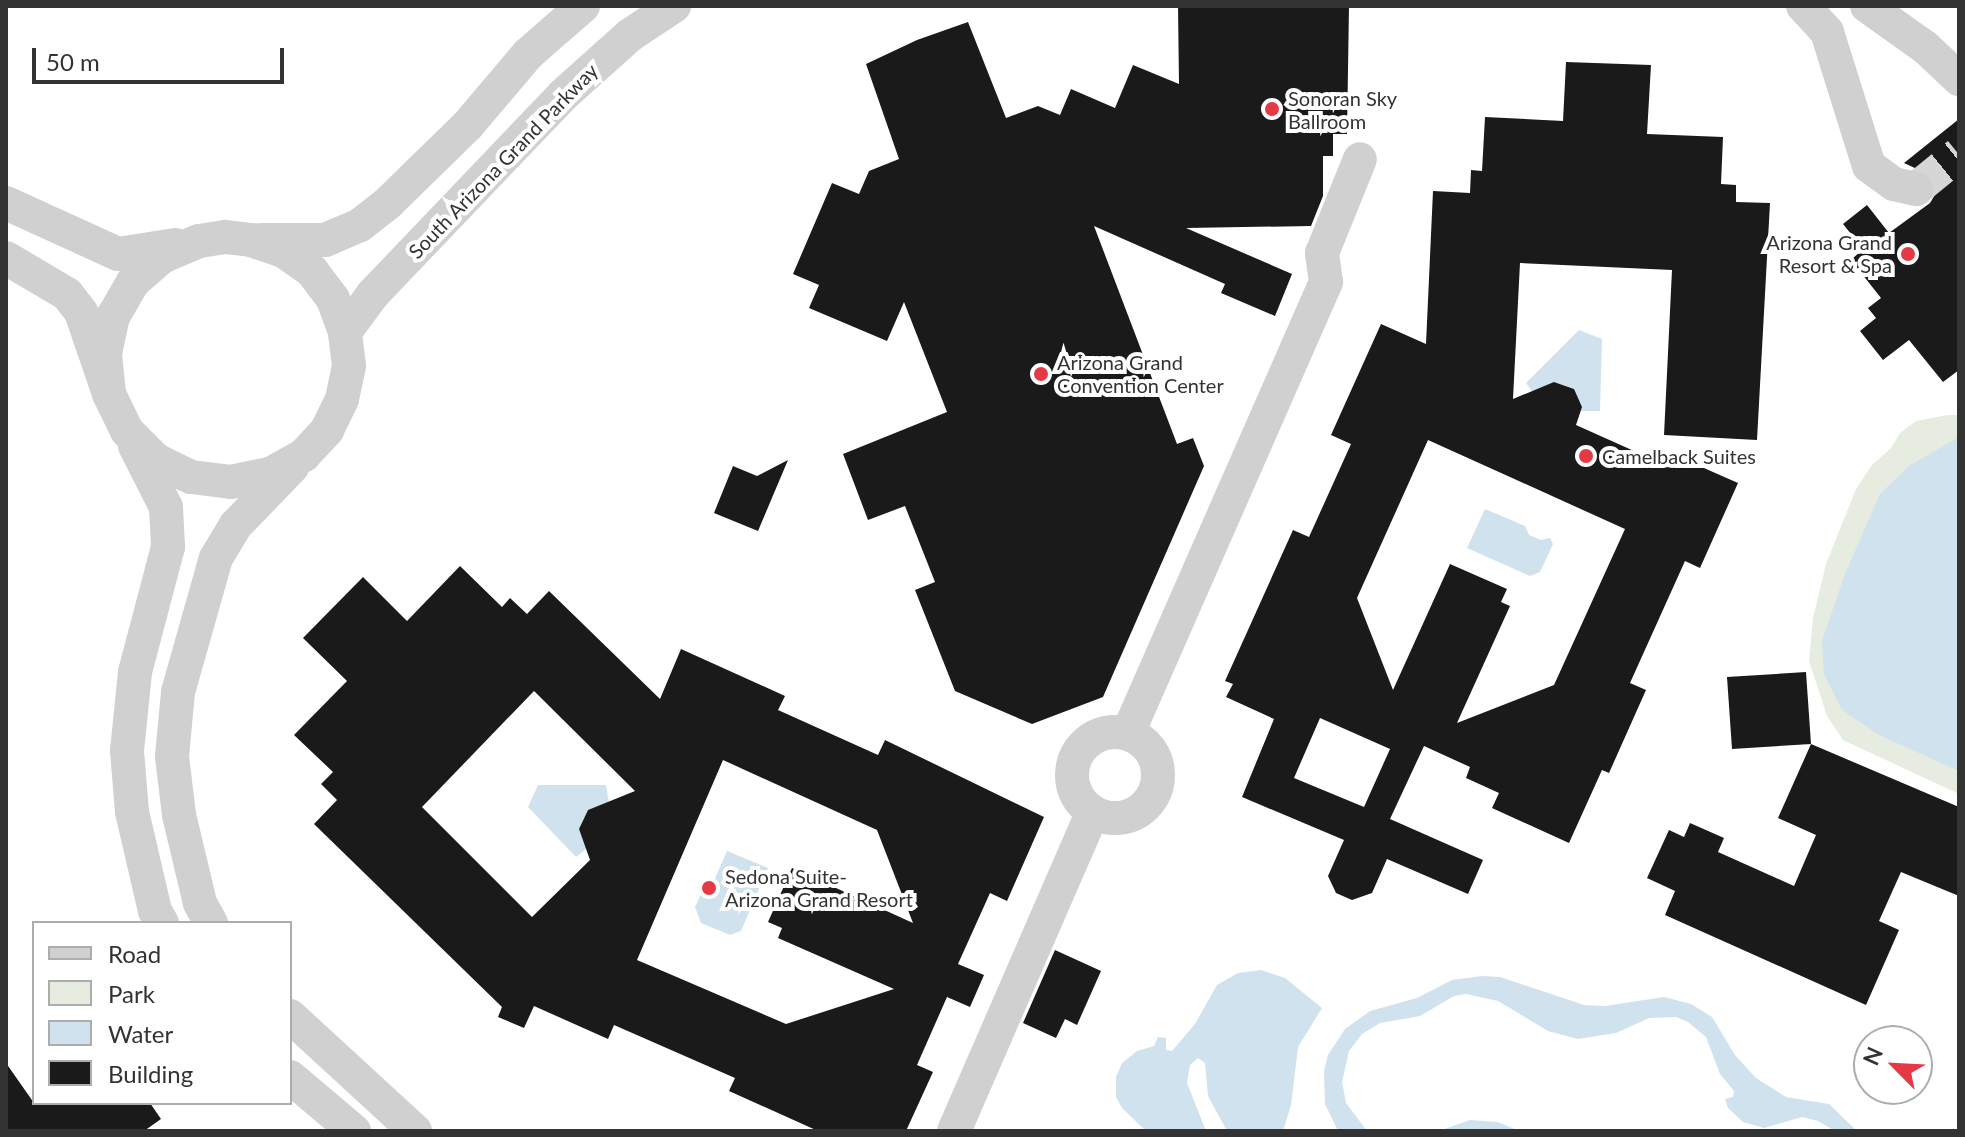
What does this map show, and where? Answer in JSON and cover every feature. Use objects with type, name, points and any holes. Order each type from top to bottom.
[{"type":"street","points":[[6,203],[118,254],[225,237],[325,240],[360,225],[388,203],[467,126],[528,54],[583,6]]},
{"type":"street","name":"South Arizona Grand Parkway","points":[[345,332],[373,294],[563,95],[630,35],[674,6]]},
{"type":"street","points":[[1803,6],[1827,32],[1869,166],[1894,184],[1916,189]]},
{"type":"street","points":[[1867,6],[1925,47],[1959,79]]},
{"type":"street","points":[[1128,733],[1326,282],[1322,253],[1360,159]]},
{"type":"street","points":[[210,921],[200,903],[179,815],[172,756],[178,692],[216,558],[236,525],[327,430],[342,399],[349,366],[345,332],[333,299],[312,271],[283,251],[251,240]]},
{"type":"street","points":[[109,394],[105,354],[113,316],[133,282],[163,256],[199,241]]},
{"type":"street","points":[[6,258],[26,267],[67,294],[81,312],[109,394],[166,507],[168,547],[135,672],[127,751],[132,812],[155,911],[161,921]]},
{"type":"street","points":[[127,431],[156,460],[191,477],[231,482],[270,474],[304,455]]},
{"type":"street","points":[[1104,733],[1128,733],[1149,747],[1156,758],[1159,771],[1152,797],[1132,815],[1119,818],[1093,812],[1074,788],[1072,778],[1077,756],[1092,738],[1104,733]]},
{"type":"street","points":[[954,1131],[1093,812]]},
{"type":"street","points":[[292,1018],[415,1131]]},
{"type":"street","points":[[292,1079],[354,1131]]},
{"type":"green space","points":[[1959,415],[1959,794],[1843,740],[1827,716],[1809,661],[1813,618],[1826,564],[1856,489],[1900,433],[1916,421]]},
{"type":"water","points":[[1579,330],[1602,339],[1600,411],[1580,411],[1574,389],[1555,382],[1534,394],[1526,383]]},
{"type":"water","points":[[1959,437],[1959,771],[1879,735],[1842,710],[1824,674],[1822,641],[1845,574],[1880,494],[1909,466]]},
{"type":"water","points":[[1485,509],[1525,526],[1529,535],[1541,540],[1550,538],[1553,544],[1540,572],[1530,576],[1467,548]]},
{"type":"water","points":[[538,785],[606,785],[609,803],[588,810],[579,829],[587,848],[576,857],[528,807]]},
{"type":"water","points":[[727,851],[768,868],[741,931],[730,935],[701,923],[695,907],[702,892],[710,890]]},
{"type":"water","points":[[1261,970],[1285,978],[1322,1008],[1298,1047],[1291,1105],[1283,1131],[1227,1131],[1208,1096],[1205,1063],[1198,1058],[1190,1065],[1187,1083],[1206,1131],[1146,1131],[1122,1108],[1116,1097],[1116,1077],[1122,1063],[1137,1051],[1154,1046],[1158,1037],[1166,1038],[1166,1050],[1172,1051],[1195,1024],[1217,985],[1238,973]]},
{"type":"water","points":[[1500,977],[1584,1005],[1605,1006],[1664,997],[1691,1004],[1712,1017],[1735,1055],[1756,1078],[1786,1097],[1829,1104],[1857,1131],[1835,1131],[1818,1121],[1802,1117],[1764,1128],[1743,1122],[1728,1108],[1725,1099],[1733,1097],[1734,1091],[1720,1074],[1706,1037],[1688,1022],[1676,1017],[1649,1018],[1616,1033],[1578,1039],[1548,1031],[1498,1001],[1466,994],[1454,996],[1420,1016],[1380,1023],[1362,1034],[1349,1051],[1342,1082],[1346,1103],[1367,1131],[1338,1131],[1325,1104],[1324,1071],[1328,1055],[1345,1029],[1370,1011],[1417,998],[1452,980]]},
{"type":"water","points":[[1470,1120],[1498,1122],[1519,1131],[1439,1131]]},
{"type":"building","name":"Arizona Grand Convention Center","points":[[1178,6],[1349,6],[1347,134],[1333,134],[1333,156],[1323,156],[1323,196],[1311,226],[1186,228],[1292,274],[1275,316],[1221,293],[1225,284],[1094,226],[1177,444],[1193,438],[1204,466],[1103,697],[1032,724],[955,691],[915,590],[935,582],[905,506],[868,520],[843,454],[947,412],[904,302],[887,341],[809,308],[819,285],[793,274],[832,183],[859,194],[869,171],[899,159],[866,64],[917,40],[968,22],[1006,118],[1038,106],[1060,115],[1071,89],[1115,108],[1133,65],[1179,84]]},
{"type":"building","points":[[1566,62],[1651,65],[1647,134],[1723,137],[1721,184],[1736,185],[1736,202],[1770,203],[1757,440],[1664,435],[1672,270],[1520,263],[1513,399],[1554,382],[1574,389],[1582,407],[1576,425],[1663,464],[1663,450],[1738,483],[1700,568],[1685,561],[1630,683],[1646,690],[1609,773],[1602,770],[1569,843],[1492,808],[1499,793],[1466,778],[1470,767],[1424,746],[1390,819],[1483,860],[1468,894],[1387,859],[1372,893],[1352,900],[1336,893],[1328,876],[1344,840],[1242,797],[1274,719],[1226,697],[1233,684],[1225,681],[1293,530],[1309,537],[1351,444],[1331,435],[1381,324],[1426,344],[1433,191],[1470,193],[1471,170],[1482,171],[1485,117],[1563,121]],"holes":[[[1428,440],[1625,529],[1554,685],[1457,723],[1510,606],[1501,602],[1507,589],[1450,564],[1393,690],[1357,598]],[[1320,718],[1390,749],[1364,807],[1294,778]]]},
{"type":"building","name":"Arizona Grand Resort & Spa","points":[[1959,119],[1959,370],[1943,382],[1909,340],[1883,360],[1860,331],[1876,318],[1868,308],[1881,298],[1851,260],[1863,249],[1843,224],[1867,205],[1889,233],[1930,203],[1936,193],[1930,175],[1904,163]]},
{"type":"building","points":[[788,460],[758,531],[714,513],[733,466],[757,476]]},
{"type":"building","points":[[460,566],[502,607],[510,598],[527,614],[549,591],[660,699],[681,649],[785,696],[778,710],[878,755],[885,740],[1044,817],[1007,901],[990,893],[958,964],[984,975],[970,1007],[947,997],[917,1065],[933,1072],[906,1131],[818,1131],[729,1091],[735,1078],[614,1025],[608,1039],[534,1006],[524,1028],[498,1017],[502,1007],[314,824],[337,800],[321,784],[333,772],[294,735],[347,681],[303,638],[363,577],[407,621]],"holes":[[[534,691],[635,791],[588,810],[579,829],[590,860],[532,917],[422,807]],[[723,760],[877,830],[913,923],[792,868],[768,922],[782,928],[778,938],[894,989],[786,1024],[637,960]]]},
{"type":"building","points":[[1806,672],[1811,744],[1732,749],[1727,677]]},
{"type":"building","points":[[1811,744],[1959,807],[1959,896],[1901,872],[1879,921],[1899,930],[1866,1005],[1665,915],[1675,891],[1647,878],[1669,830],[1684,837],[1690,823],[1724,838],[1718,852],[1794,886],[1816,835],[1778,818]]},
{"type":"building","points":[[1055,950],[1101,971],[1077,1025],[1065,1019],[1056,1038],[1023,1023]]},
{"type":"building","points":[[6,1063],[32,1100],[32,1105],[151,1105],[161,1119],[144,1131],[6,1131]]},
{"type":"tunnel","points":[[1916,189],[1959,154]]},
{"type":"place","name":"Sonoran Sky Ballroom","points":[[1272,109]]},
{"type":"place","name":"Arizona Grand Resort & Spa","points":[[1908,254]]},
{"type":"place","name":"Arizona Grand Convention Center","points":[[1041,374]]},
{"type":"place","name":"Camelback Suites","points":[[1586,456]]},
{"type":"place","name":"Sedona Suite- Arizona Grand Resort","points":[[709,888]]}]
